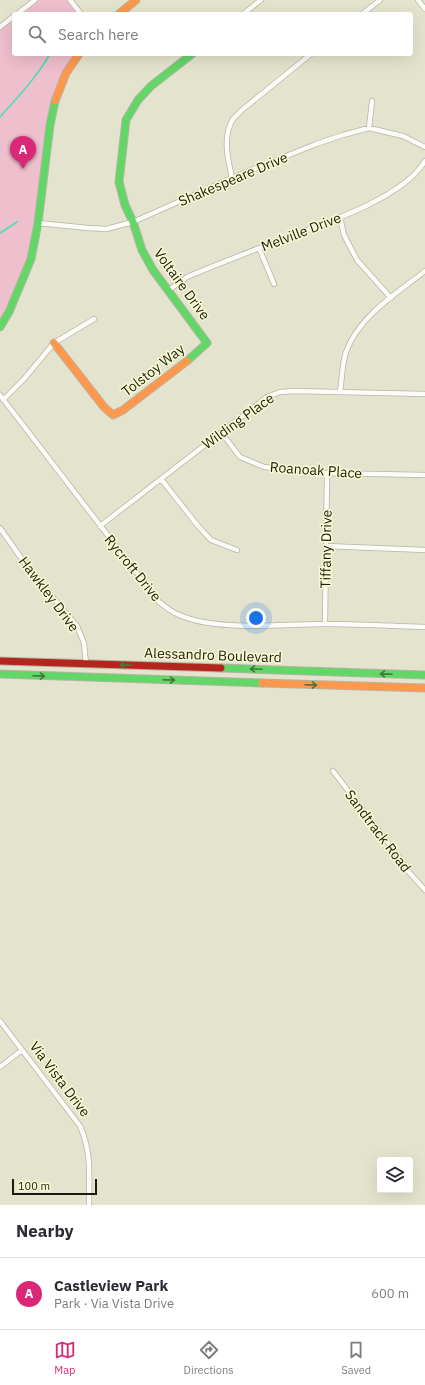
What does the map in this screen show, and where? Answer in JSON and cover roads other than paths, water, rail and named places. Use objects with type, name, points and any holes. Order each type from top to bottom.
[{"type":"street","points":[[20,12],[35,0]]},
{"type":"street","points":[[70,0],[79,12]]},
{"type":"street","points":[[121,12],[136,0]]},
{"type":"street","points":[[246,12],[261,0]]},
{"type":"street","points":[[365,12],[380,0]]},
{"type":"street","points":[[418,0],[425,9]]},
{"type":"street","points":[[0,27],[12,18]]},
{"type":"street","points":[[0,327],[9,312],[31,259],[38,223],[50,125],[55,100],[66,73],[78,56]]},
{"type":"street","name":"Voltaire Drive","points":[[189,56],[151,86],[138,100],[126,120],[119,182],[125,205],[133,222],[142,250],[153,270],[207,343]]},
{"type":"street","points":[[232,178],[226,154],[227,137],[233,120],[242,110],[309,56]]},
{"type":"street","points":[[369,128],[372,101]]},
{"type":"street","name":"Shakespeare Drive","points":[[38,223],[88,228],[106,228],[133,222],[232,178],[316,144],[369,128],[403,136],[425,147]]},
{"type":"street","name":"Melville Drive","points":[[169,290],[187,277],[340,217],[383,198],[413,175],[425,161]]},
{"type":"street","points":[[340,217],[344,235],[357,260],[391,298]]},
{"type":"street","points":[[259,248],[274,284]]},
{"type":"street","points":[[340,392],[346,353],[354,334],[365,320],[425,271]]},
{"type":"street","points":[[2,398],[24,379],[54,343],[94,319]]},
{"type":"street","name":"Tolstoy Way","points":[[54,343],[104,407],[114,415],[123,410],[199,351],[207,343]]},
{"type":"street","name":"Wilding Place","points":[[100,526],[267,397],[280,392],[425,394]]},
{"type":"street","name":"Rycroft Drive","points":[[2,398],[159,602],[176,614],[219,624],[324,624],[425,627]]},
{"type":"street","name":"Roanoak Place","points":[[221,432],[240,457],[264,467],[327,473],[425,475]]},
{"type":"street","name":"Tiffany Drive","points":[[324,624],[327,473]]},
{"type":"street","points":[[161,479],[211,540],[237,550]]},
{"type":"street","name":"Hawkley Drive","points":[[0,528],[31,572],[76,626],[84,643],[86,664]]},
{"type":"street","points":[[326,546],[425,550]]},
{"type":"street","name":"Alessandro Boulevard","points":[[0,661],[425,675]]},
{"type":"street","name":"Alessandro Boulevard","points":[[0,674],[425,688]]},
{"type":"street","name":"Sandtrack Road","points":[[333,771],[408,871],[425,890]]},
{"type":"street","name":"Via Vista Drive","points":[[0,1021],[80,1126],[86,1139],[89,1154],[89,1205]]},
{"type":"street","points":[[0,1067],[22,1050]]},
{"type":"waterway","points":[[0,117],[33,79],[49,56]]},
{"type":"waterway","points":[[0,233],[17,222]]},
{"type":"place","name":"Castleview Park","points":[[23,169]]}]
